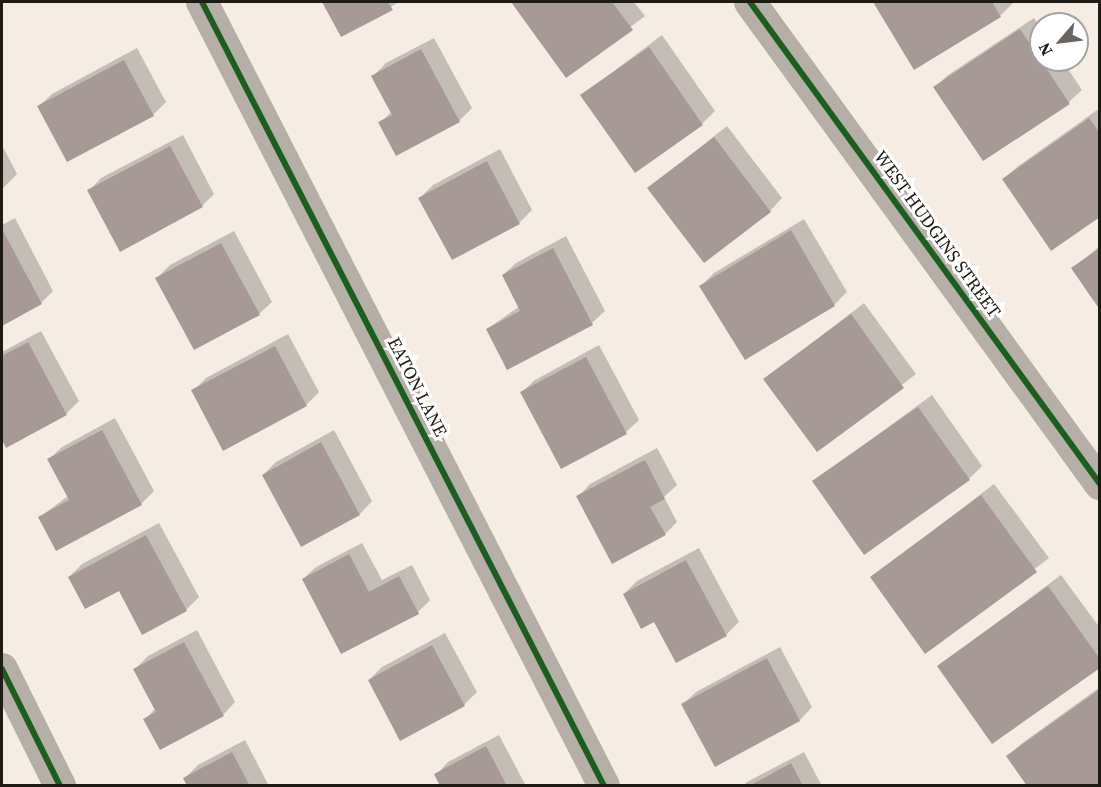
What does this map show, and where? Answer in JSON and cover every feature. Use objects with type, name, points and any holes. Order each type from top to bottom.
[{"type":"street","name":"EATON LANE","points":[[202,2],[604,786]]},
{"type":"street","name":"WEST HUDGINS STREET","points":[[750,2],[1100,484]]},
{"type":"street","points":[[2,669],[60,786]]},
{"type":"building","points":[[322,2],[388,2],[393,10],[341,37]]},
{"type":"building","points":[[511,2],[612,2],[633,30],[566,78]]},
{"type":"building","points":[[873,2],[992,2],[1001,17],[914,70]]},
{"type":"building","points":[[1020,29],[1029,42],[1029,72],[1049,72],[1070,104],[983,161],[933,87]]},
{"type":"building","points":[[649,47],[703,125],[635,173],[580,95]]},
{"type":"building","points":[[421,49],[460,122],[396,156],[378,122],[392,115],[371,76]]},
{"type":"building","points":[[124,60],[154,116],[67,162],[37,106]]},
{"type":"building","points":[[1089,118],[1100,133],[1100,217],[1051,251],[1002,179]]},
{"type":"building","points":[[714,137],[771,212],[704,263],[647,188]]},
{"type":"building","points":[[170,146],[203,207],[120,252],[87,190]]},
{"type":"building","points":[[487,161],[520,224],[452,260],[418,198]]},
{"type":"building","points":[[2,229],[42,304],[2,326]]},
{"type":"building","points":[[791,230],[835,306],[745,360],[699,286]]},
{"type":"building","points":[[221,243],[260,315],[194,350],[155,278]]},
{"type":"building","points":[[553,248],[593,325],[507,370],[486,329],[520,311],[502,275]]},
{"type":"building","points":[[1100,248],[1100,310],[1071,268]]},
{"type":"building","points":[[851,314],[904,388],[817,452],[763,379]]},
{"type":"building","points":[[28,342],[67,415],[6,448],[2,440],[2,356]]},
{"type":"building","points":[[275,346],[307,406],[223,451],[191,390]]},
{"type":"building","points":[[586,357],[627,434],[561,469],[520,392]]},
{"type":"building","points":[[918,407],[970,480],[864,555],[812,481]]},
{"type":"building","points":[[102,430],[142,505],[56,551],[38,517],[69,500],[47,459]]},
{"type":"building","points":[[321,442],[360,515],[301,547],[262,475]]},
{"type":"building","points":[[645,460],[665,499],[650,507],[666,535],[612,564],[576,496]]},
{"type":"building","points":[[981,495],[1037,572],[925,654],[870,577]]},
{"type":"building","points":[[146,535],[187,611],[142,635],[119,591],[85,609],[68,577]]},
{"type":"building","points":[[349,554],[369,592],[399,576],[419,614],[341,654],[302,579]]},
{"type":"building","points":[[686,560],[727,636],[676,663],[654,622],[641,629],[623,594]]},
{"type":"building","points":[[1048,586],[1100,659],[1100,668],[992,744],[937,666]]},
{"type":"building","points":[[184,642],[224,716],[160,750],[143,719],[156,712],[133,669]]},
{"type":"building","points":[[432,645],[465,706],[400,741],[368,680]]},
{"type":"building","points":[[767,658],[800,721],[715,767],[681,704]]},
{"type":"building","points":[[1100,689],[1100,786],[1027,786],[1006,756]]},
{"type":"building","points":[[486,746],[507,786],[440,786],[434,774]]},
{"type":"building","points":[[232,752],[250,786],[187,786],[183,778]]},
{"type":"building","points":[[791,763],[803,786],[749,786]]},
{"type":"cycle path","points":[[202,2],[604,786]]},
{"type":"cycle path","points":[[750,2],[1100,484]]},
{"type":"cycle path","points":[[2,669],[60,786]]}]
